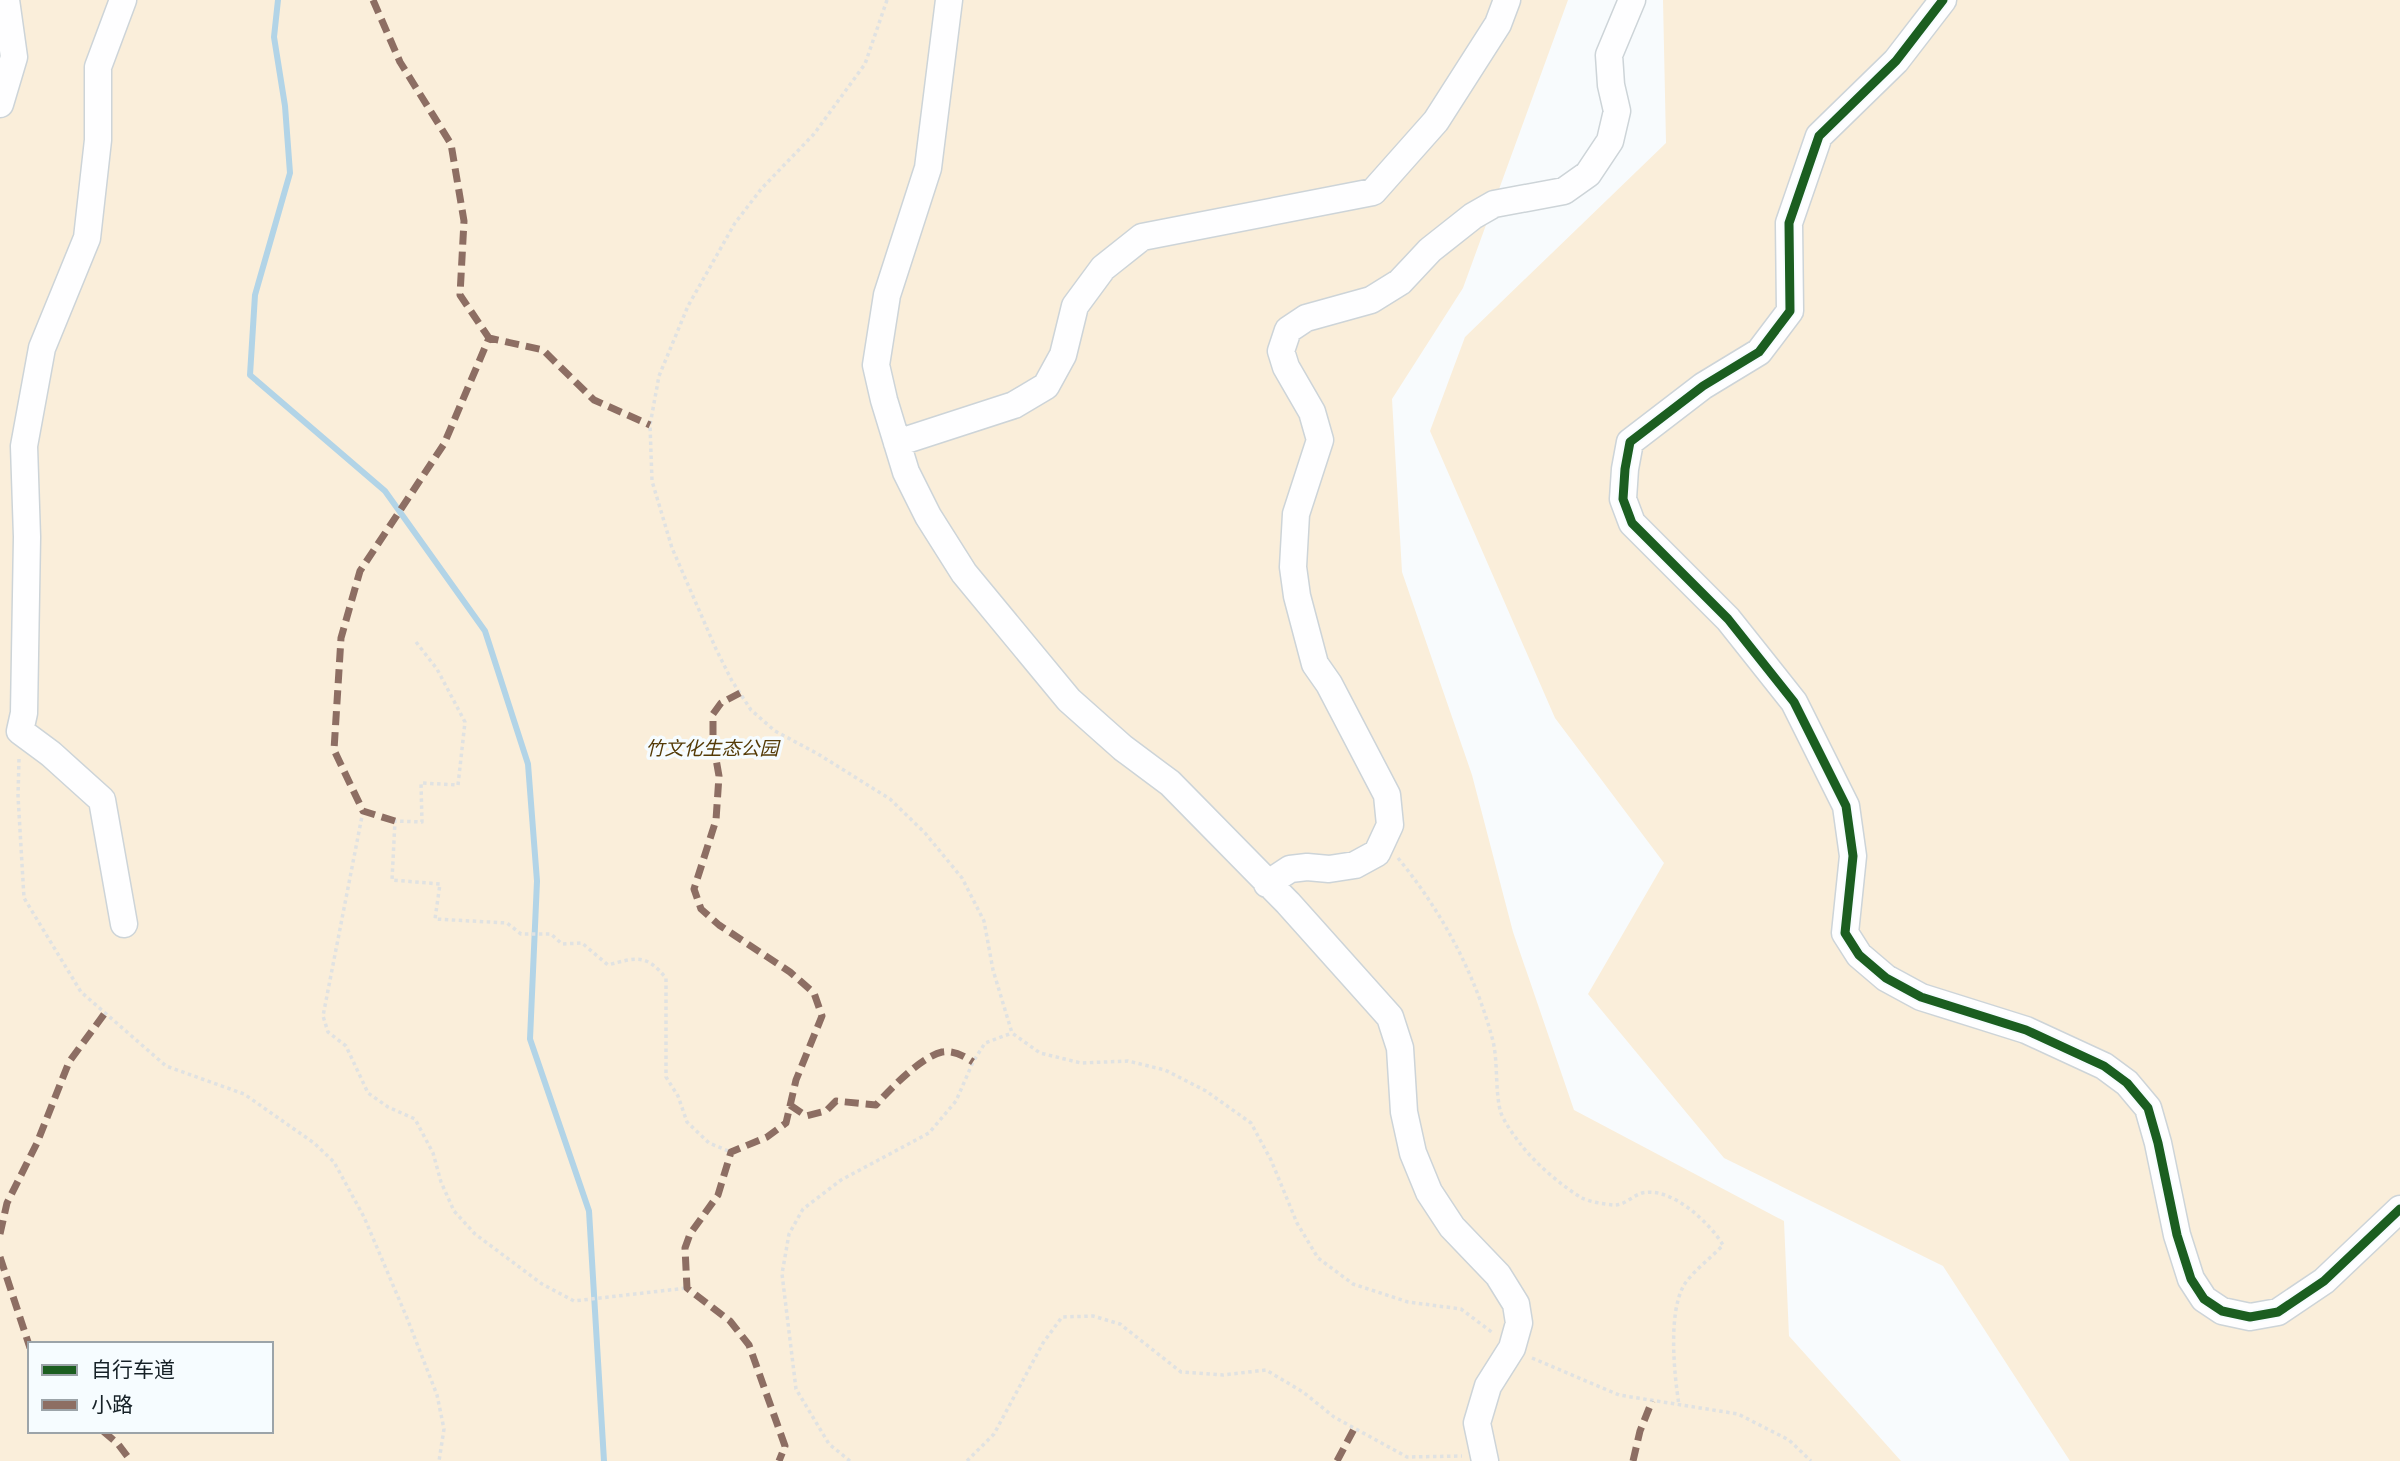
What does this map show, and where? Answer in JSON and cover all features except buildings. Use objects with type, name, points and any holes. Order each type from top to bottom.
[{"type":"street","points":[[0,104],[14,57],[6,0]]},
{"type":"street","points":[[123,0],[98,66],[98,140],[87,238],[42,348],[24,446],[27,537],[23,713],[20,732],[51,754],[102,800],[124,924]]},
{"type":"street","points":[[949,0],[928,168],[887,295],[877,365],[884,400],[906,472],[928,516],[964,573],[1069,699],[1123,748],[1170,783],[1288,903],[1390,1017],[1400,1048],[1404,1112],[1413,1153],[1429,1192],[1452,1227],[1498,1275],[1516,1304],[1519,1323],[1513,1348],[1488,1386],[1477,1423],[1485,1459]]},
{"type":"street","points":[[897,443],[1014,405],[1046,386],[1063,355],[1075,306],[1103,268],[1142,236],[1373,192],[1436,121],[1498,24],[1507,0]]},
{"type":"street","points":[[1268,884],[1290,869],[1329,869],[1355,865],[1377,853],[1390,825],[1387,795],[1329,684],[1315,664],[1297,596],[1293,567],[1296,514],[1320,440],[1312,412],[1286,367],[1281,351],[1288,330],[1306,318],[1371,300],[1400,282],[1430,250],[1473,216],[1494,204],[1564,191],[1588,174],[1610,141],[1617,111],[1609,55],[1632,0]]},
{"type":"street","points":[[1942,0],[1896,61],[1819,136],[1789,223],[1790,311],[1759,352],[1703,386],[1630,442],[1623,499],[1632,523],[1728,619],[1794,702],[1846,806],[1853,856],[1845,933],[1859,954],[1886,978],[1921,997],[2026,1030],[2095,1061],[2127,1083],[2148,1108],[2177,1236],[2191,1279],[2204,1299],[2222,1311],[2250,1317],[2278,1312],[2325,1281],[2400,1209]]},
{"type":"path","points":[[887,0],[865,64],[814,134],[762,188],[736,223],[688,306],[659,376],[650,425],[652,481],[672,548],[732,681],[751,709],[775,731],[890,799],[925,832],[962,878],[984,921],[993,970],[1012,1033],[1040,1053],[1081,1063],[1128,1060],[1165,1070],[1206,1091],[1251,1123],[1276,1171],[1297,1223],[1318,1258],[1353,1284],[1408,1302],[1461,1309],[1513,1348],[1539,1362],[1619,1395],[1738,1414],[1789,1440],[1811,1461]]},
{"type":"path","points":[[416,642],[437,669],[465,722],[458,785],[421,783],[422,822],[395,821],[392,880],[440,884],[435,919],[506,923],[521,934],[548,934],[562,944],[582,943],[608,965],[633,958],[654,963],[666,978],[666,1077],[678,1096],[687,1122],[709,1143],[731,1152]]},
{"type":"path","points":[[20,732],[18,796],[24,898],[80,992],[166,1066],[244,1094],[314,1143],[334,1162],[368,1228],[437,1395],[444,1429],[439,1461]]},
{"type":"path","points":[[363,811],[323,1016],[328,1032],[346,1046],[368,1093],[388,1107],[415,1119],[433,1153],[441,1182],[454,1211],[468,1226],[542,1284],[574,1301],[687,1287]]},
{"type":"path","points":[[1383,841],[1435,908],[1458,947],[1481,1000],[1494,1045],[1500,1112],[1522,1146],[1547,1171],[1584,1199],[1617,1206],[1643,1192],[1667,1196],[1697,1214],[1715,1232],[1723,1245],[1685,1285],[1674,1315],[1674,1374],[1679,1406]]},
{"type":"path","points":[[850,1461],[829,1444],[796,1389],[782,1274],[789,1234],[803,1209],[841,1180],[929,1133],[956,1101],[973,1062],[985,1043],[1012,1033]]},
{"type":"path","points":[[967,1461],[994,1434],[1043,1343],[1062,1317],[1093,1316],[1120,1324],[1181,1372],[1223,1375],[1266,1370],[1303,1392],[1334,1417],[1407,1457],[1457,1455],[1485,1459]]},
{"type":"green space","name":"竹文化生态公园","points":[[0,0],[1568,0],[1463,288],[1392,399],[1402,572],[1472,775],[1513,932],[1574,1110],[1784,1221],[1789,1336],[1901,1461],[0,1461]]},
{"type":"green space","points":[[1663,0],[2400,0],[2400,1461],[2070,1461],[1943,1266],[1724,1158],[1588,994],[1664,863],[1555,718],[1430,431],[1465,337],[1666,143]]},
{"type":"waterway","points":[[278,0],[274,37],[285,106],[290,173],[255,295],[250,375],[385,491],[485,631],[528,764],[537,881],[530,1039],[589,1211],[604,1461]]},
{"type":"marked path","points":[[373,0],[400,62],[451,144],[464,221],[460,295],[489,338]]},
{"type":"marked path","points":[[395,821],[363,811],[334,750],[341,638],[360,571],[444,444],[489,338],[543,350],[594,400],[650,425]]},
{"type":"marked path","points":[[740,693],[721,703],[713,714],[713,742],[719,776],[716,820],[694,889],[701,909],[719,925],[790,972],[814,993],[822,1016],[796,1080],[786,1123],[767,1137],[731,1152],[718,1195],[690,1234],[685,1248],[687,1288],[730,1321],[749,1345],[785,1446],[779,1461]]},
{"type":"marked path","points":[[0,1234],[7,1203],[37,1143],[69,1062],[105,1013]]},
{"type":"marked path","points":[[790,1105],[806,1116],[826,1111],[836,1101],[876,1105],[906,1074],[934,1055],[951,1052],[973,1062]]},
{"type":"marked path","points":[[0,1257],[28,1342]]},
{"type":"marked path","points":[[1633,1461],[1640,1431],[1652,1401]]},
{"type":"marked path","points":[[1337,1461],[1354,1429]]},
{"type":"marked path","points":[[105,1433],[131,1461]]},
{"type":"cycle path","points":[[1943,0],[1896,61],[1819,136],[1789,223],[1790,311],[1759,352],[1703,386],[1630,442],[1623,499],[1632,523],[1728,619],[1794,702],[1846,806],[1853,856],[1845,933],[1859,955],[1886,978],[1921,997],[2026,1030],[2104,1066],[2127,1083],[2148,1108],[2177,1235],[2191,1279],[2204,1299],[2222,1311],[2250,1317],[2278,1312],[2324,1281],[2400,1209]]}]
